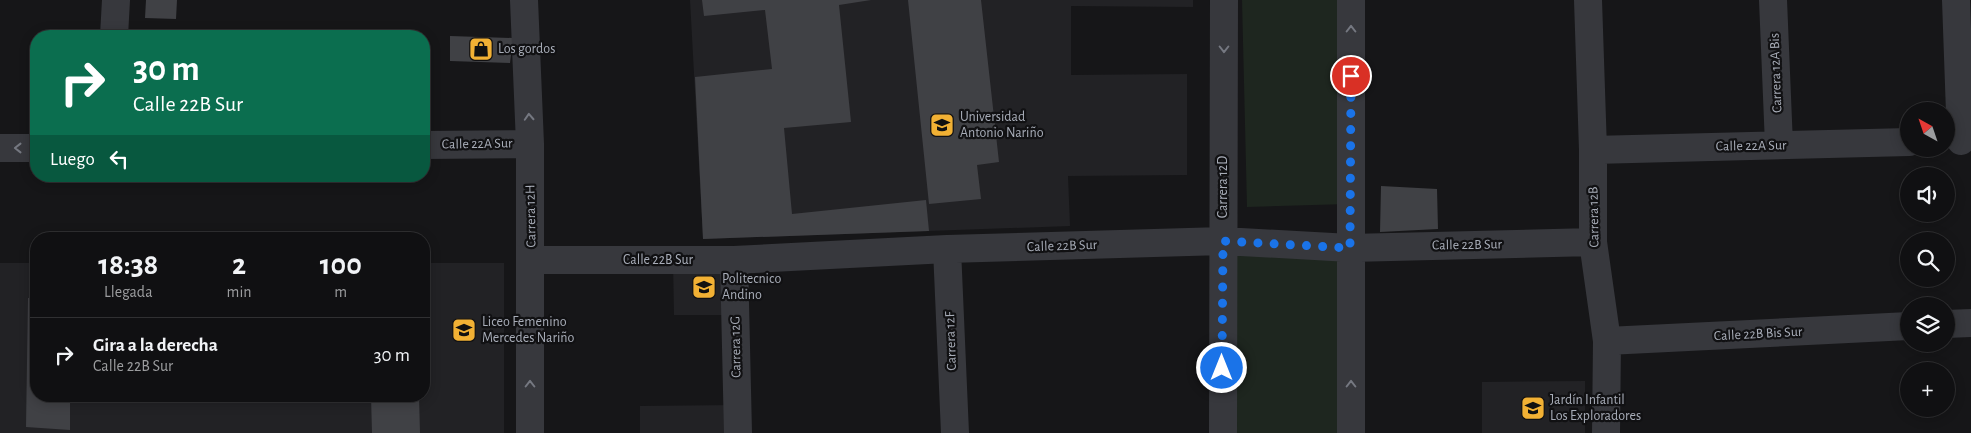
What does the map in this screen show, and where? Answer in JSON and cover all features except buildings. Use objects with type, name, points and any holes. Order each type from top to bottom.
[{"type":"street","points":[[114,30],[116,0]]},
{"type":"street","name":"Carrera 12H","points":[[524,0],[530,144],[530,433]]},
{"type":"street","name":"Carrera 12D","points":[[1223,433],[1224,0]]},
{"type":"street","points":[[1351,0],[1351,433]]},
{"type":"street","name":"Carrera 12B","points":[[1588,0],[1593,150],[1593,242],[1607,341],[1606,433]]},
{"type":"street","name":"Carrera 12A Bis","points":[[1773,0],[1779,145]]},
{"type":"street","points":[[1956,0],[1959,141]]},
{"type":"street","name":"Calle 22A Sur","points":[[1593,150],[1900,142]]},
{"type":"street","name":"Calle 22A Sur","points":[[430,145],[530,144]]},
{"type":"street","points":[[0,148],[30,148]]},
{"type":"street","name":"Calle 22B Sur","points":[[531,260],[734,260],[947,249],[1223,241],[1350,248],[1593,242]]},
{"type":"street","name":"Carrera 12F","points":[[947,249],[955,433]]},
{"type":"street","name":"Carrera 12G","points":[[734,260],[738,433]]},
{"type":"street","points":[[1955,324],[1971,323]]},
{"type":"street","name":"Calle 22B Bis Sur","points":[[1607,341],[1900,326]]},
{"type":"shaded area","name":"Universidad Antonio Nariño","points":[[690,0],[1193,0],[1193,7],[1071,6],[1071,75],[1187,74],[1187,175],[1068,176],[1070,226],[703,239]]},
{"type":"shaded area","points":[[1242,0],[1342,0],[1348,204],[1247,207]]},
{"type":"shaded area","points":[[1224,254],[1339,260],[1342,433],[1231,433]]},
{"type":"shaded area","name":"Politecnico Andino","points":[[673,260],[734,260],[736,315],[674,315]]},
{"type":"shaded area","name":"Liceo Femenino Mercedes Nariño","points":[[0,263],[30,263],[30,402],[430,402],[430,263],[504,263],[504,433],[0,433]]},
{"type":"shaded area","name":"Jardín Infantil Los Exploradores","points":[[1585,381],[1585,433],[1482,433],[1482,382]]},
{"type":"shaded area","points":[[738,405],[738,433],[640,433],[640,406]]},
{"type":"place","name":"Los gordos","points":[[481,49]]},
{"type":"place","name":"Universidad Antonio Nariño","points":[[942,125]]},
{"type":"place","name":"Politecnico Andino","points":[[704,287]]},
{"type":"place","name":"Liceo Femenino Mercedes Nariño","points":[[464,330]]},
{"type":"place","name":"Jardín Infantil Los Exploradores","points":[[1533,408]]},
{"type":"route","points":[[1222,368],[1223,241],[1350,248],[1351,76]]}]
